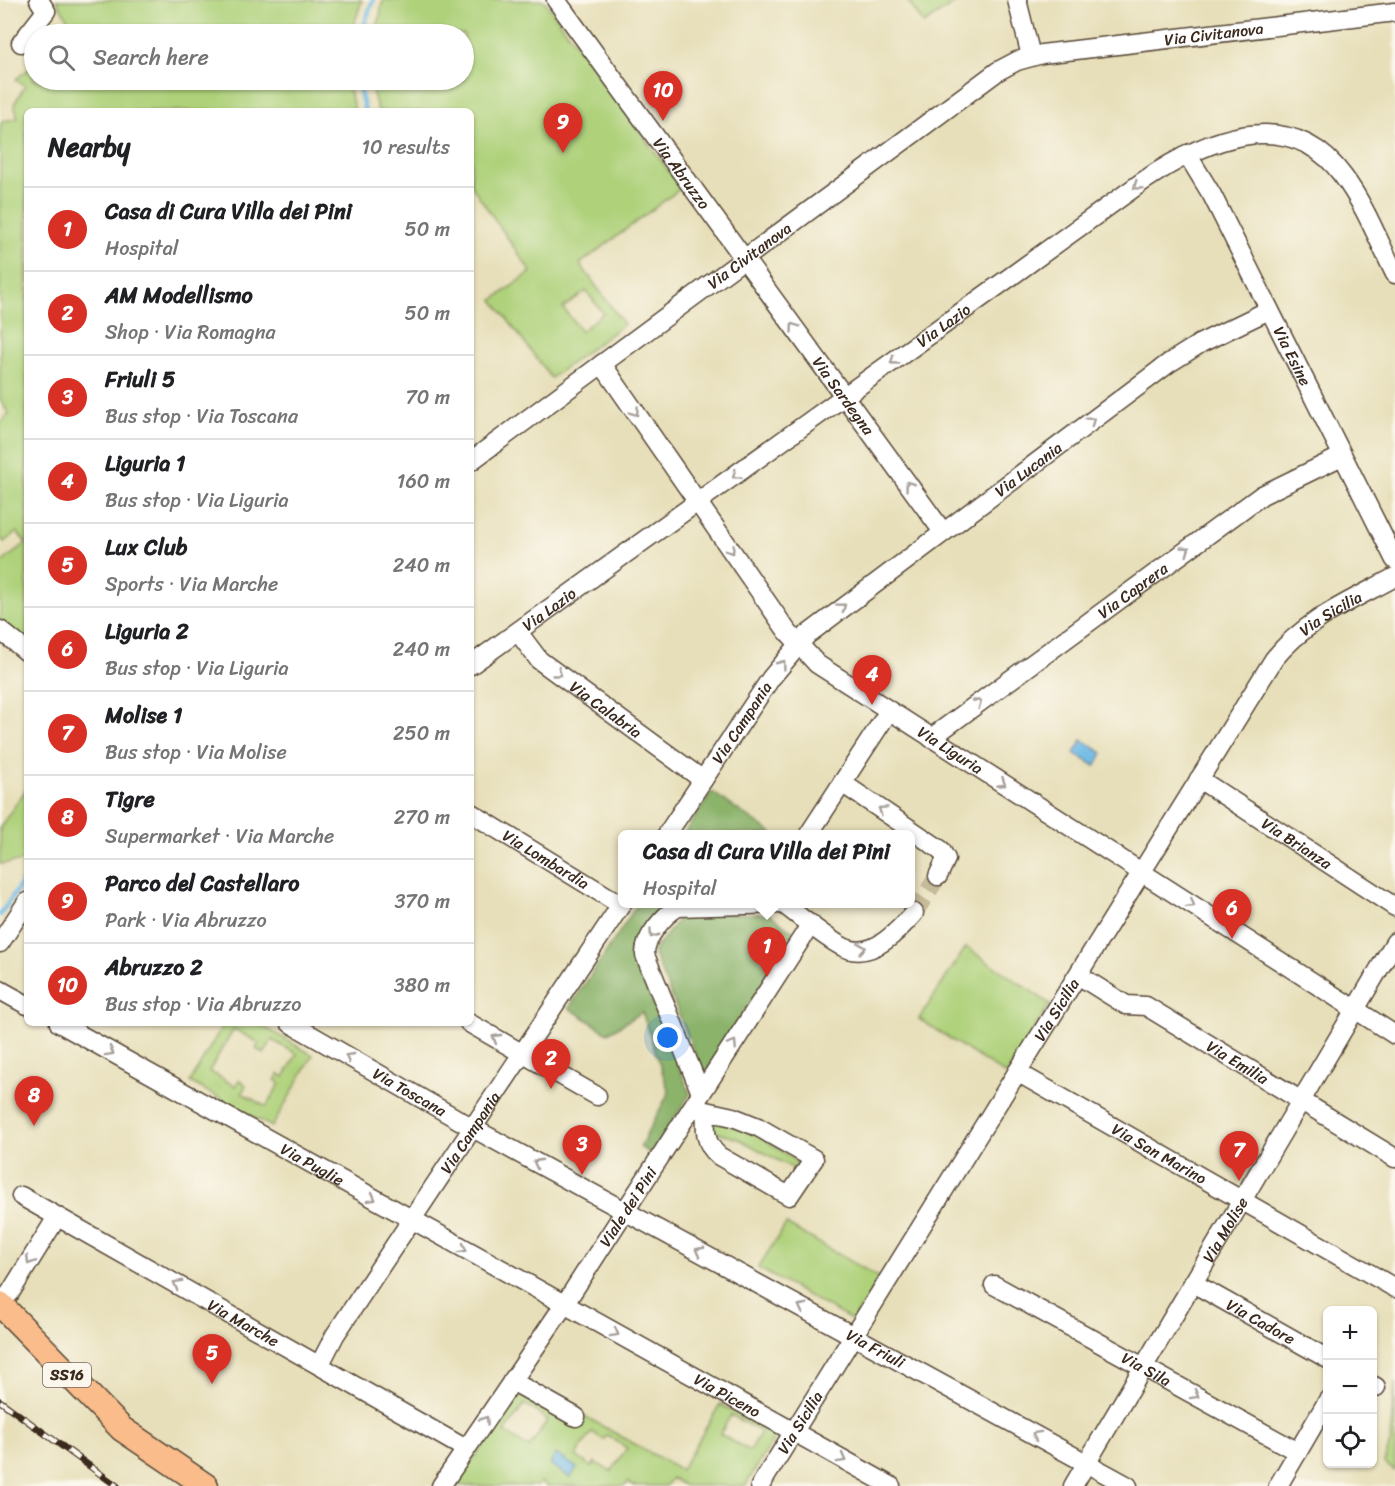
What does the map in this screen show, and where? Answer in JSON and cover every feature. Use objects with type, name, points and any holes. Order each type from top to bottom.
[{"type":"main road","name":"SS16","points":[[0,1304],[122,1429],[206,1486]]},
{"type":"street","points":[[36,24],[46,11],[39,0]]},
{"type":"street","name":"Via Abruzzo","points":[[556,0],[745,259]]},
{"type":"street","points":[[1017,0],[1031,56]]},
{"type":"street","name":"Via Civitanova","points":[[474,459],[998,72],[1031,56],[1395,12]]},
{"type":"street","points":[[21,43],[24,39]]},
{"type":"street","name":"Via Lazio","points":[[474,663],[1142,182],[1187,154],[1229,138],[1254,134],[1281,136],[1315,150],[1343,176],[1395,274]]},
{"type":"street","name":"Via Esine","points":[[1187,154],[1212,195],[1395,560]]},
{"type":"street","name":"Via Sardegna","points":[[745,259],[943,532]]},
{"type":"street","name":"Via Lucania","points":[[797,645],[816,627],[1169,363],[1201,343],[1269,310]]},
{"type":"street","name":"Via Liguria","points":[[602,364],[797,645],[817,664],[1395,1035]]},
{"type":"street","name":"Via Caprera","points":[[931,738],[1262,495],[1342,456]]},
{"type":"street","name":"Via Sicilia","points":[[760,1486],[1199,779],[1286,644],[1313,622],[1395,577]]},
{"type":"street","points":[[0,630],[24,650]]},
{"type":"street","name":"Via Calabria","points":[[518,632],[539,660],[703,780]]},
{"type":"street","name":"Via Campania","points":[[671,830],[771,678],[797,645]]},
{"type":"street","points":[[812,830],[889,711]]},
{"type":"street","name":"Via Brianza","points":[[1199,779],[1395,907]]},
{"type":"street","points":[[842,783],[911,830]]},
{"type":"street","name":"Via Lombardia","points":[[474,815],[618,902]]},
{"type":"street","points":[[915,833],[940,850],[946,859],[938,876]]},
{"type":"street","points":[[0,943],[24,907]]},
{"type":"street","name":"Via Campania","points":[[320,1364],[335,1335],[619,908]]},
{"type":"street","points":[[675,908],[669,912],[644,947],[645,955],[700,1105],[709,1148],[789,1196],[814,1159],[758,1127],[700,1105]]},
{"type":"street","points":[[789,908],[848,949],[855,950],[883,942],[897,933],[914,913]]},
{"type":"street","name":"Viale dei Pini","points":[[441,1486],[700,1105],[811,924]]},
{"type":"street","name":"Via Molise","points":[[1073,1486],[1395,942]]},
{"type":"street","name":"Via Emilia","points":[[1078,975],[1126,1005],[1146,1006],[1395,1158]]},
{"type":"street","points":[[0,990],[24,1003]]},
{"type":"street","name":"Via Puglie","points":[[64,1026],[564,1305]]},
{"type":"street","name":"Via Toscana","points":[[295,1026],[473,1128],[626,1211]]},
{"type":"street","points":[[474,1026],[597,1096]]},
{"type":"street","name":"Via San Marino","points":[[1017,1072],[1395,1288]]},
{"type":"street","name":"Via Marche","points":[[21,1196],[466,1449]]},
{"type":"street","name":"Via Friuli","points":[[626,1211],[1128,1486]]},
{"type":"street","points":[[0,1304],[10,1293],[57,1217]]},
{"type":"street","name":"Via Cadore","points":[[1193,1283],[1323,1356]]},
{"type":"street","name":"Via Sila","points":[[994,1285],[1298,1452]]},
{"type":"street","name":"Via Piceno","points":[[564,1305],[891,1486]]},
{"type":"street","points":[[512,1381],[576,1418]]},
{"type":"street","points":[[1278,1486],[1323,1409]]},
{"type":"green space","points":[[56,0],[362,0],[354,24],[71,24]]},
{"type":"green space","points":[[383,0],[544,0],[681,188],[580,264],[624,324],[551,378],[493,300],[531,272],[474,189],[474,108],[377,108],[372,90],[474,90],[474,24],[378,24]],"holes":[[[586,291],[603,313],[581,331],[563,308]]]},
{"type":"green space","points":[[907,0],[959,0],[924,24]]},
{"type":"green space","points":[[24,73],[24,85],[16,79]]},
{"type":"green space","points":[[24,88],[24,90],[349,90],[354,108],[24,108],[24,541],[17,532],[4,542],[0,537],[0,422],[9,414],[0,400],[0,126],[3,121],[18,118],[14,104]]},
{"type":"green space","points":[[24,545],[24,641],[0,623],[0,564]]},
{"type":"green space","points":[[24,792],[24,861],[0,864],[0,827]]},
{"type":"green space","points":[[712,792],[767,830],[687,830]]},
{"type":"green space","points":[[635,908],[669,908],[633,955],[690,1094],[651,1154],[640,1147],[669,1092],[642,1012],[608,1033],[569,1008]]},
{"type":"green space","points":[[683,913],[769,914],[795,933],[704,1075],[653,952]]},
{"type":"green space","points":[[966,947],[1050,1004],[1006,1075],[919,1019]]},
{"type":"green space","points":[[222,1026],[262,1026],[313,1055],[272,1127],[190,1082]],"holes":[[[234,1029],[259,1043],[256,1049],[264,1054],[272,1040],[297,1054],[284,1077],[279,1074],[275,1080],[280,1083],[266,1107],[242,1093],[246,1085],[239,1080],[235,1086],[209,1071]]]},
{"type":"green space","points":[[713,1121],[758,1136],[798,1163],[794,1169],[739,1139],[711,1131]]},
{"type":"green space","points":[[786,1224],[880,1278],[853,1321],[758,1268]]},
{"type":"green space","points":[[1395,1383],[1395,1471],[1384,1463],[1391,1440]]},
{"type":"green space","points":[[519,1392],[579,1413],[681,1470],[720,1404],[776,1436],[745,1486],[685,1486],[672,1478],[666,1486],[634,1486],[628,1482],[625,1486],[547,1486],[541,1482],[537,1486],[455,1486]],"holes":[[[525,1404],[548,1420],[529,1448],[505,1432]],[[731,1415],[761,1432],[750,1451],[720,1434]],[[592,1432],[604,1440],[607,1435],[627,1448],[611,1472],[595,1462],[592,1467],[576,1456]]]},
{"type":"water","points":[[1082,740],[1103,753],[1095,766],[1074,753]]},
{"type":"water","points":[[556,1454],[577,1468],[570,1478],[550,1464]]},
{"type":"waterway","points":[[365,24],[373,0]]},
{"type":"waterway","points":[[360,90],[364,108]]},
{"type":"waterway","points":[[0,915],[24,879]]},
{"type":"tunnel","points":[[914,913],[938,876]]},
{"type":"railway","points":[[0,1401],[117,1486]]},
{"type":"place","name":"Abruzzo 2","points":[[663,121]]},
{"type":"place","name":"Parco del Castellaro","points":[[563,153]]},
{"type":"place","name":"Liguria 1","points":[[872,705]]},
{"type":"place","name":"Liguria 2","points":[[1232,939]]},
{"type":"place","name":"Casa di Cura Villa dei Pini","points":[[767,977]]},
{"type":"place","name":"AM Modellismo","points":[[551,1089]]},
{"type":"place","name":"Tigre","points":[[34,1126]]},
{"type":"place","name":"Friuli 5","points":[[582,1175]]},
{"type":"place","name":"Molise 1","points":[[1239,1181]]},
{"type":"place","name":"Lux Club","points":[[212,1384]]}]
